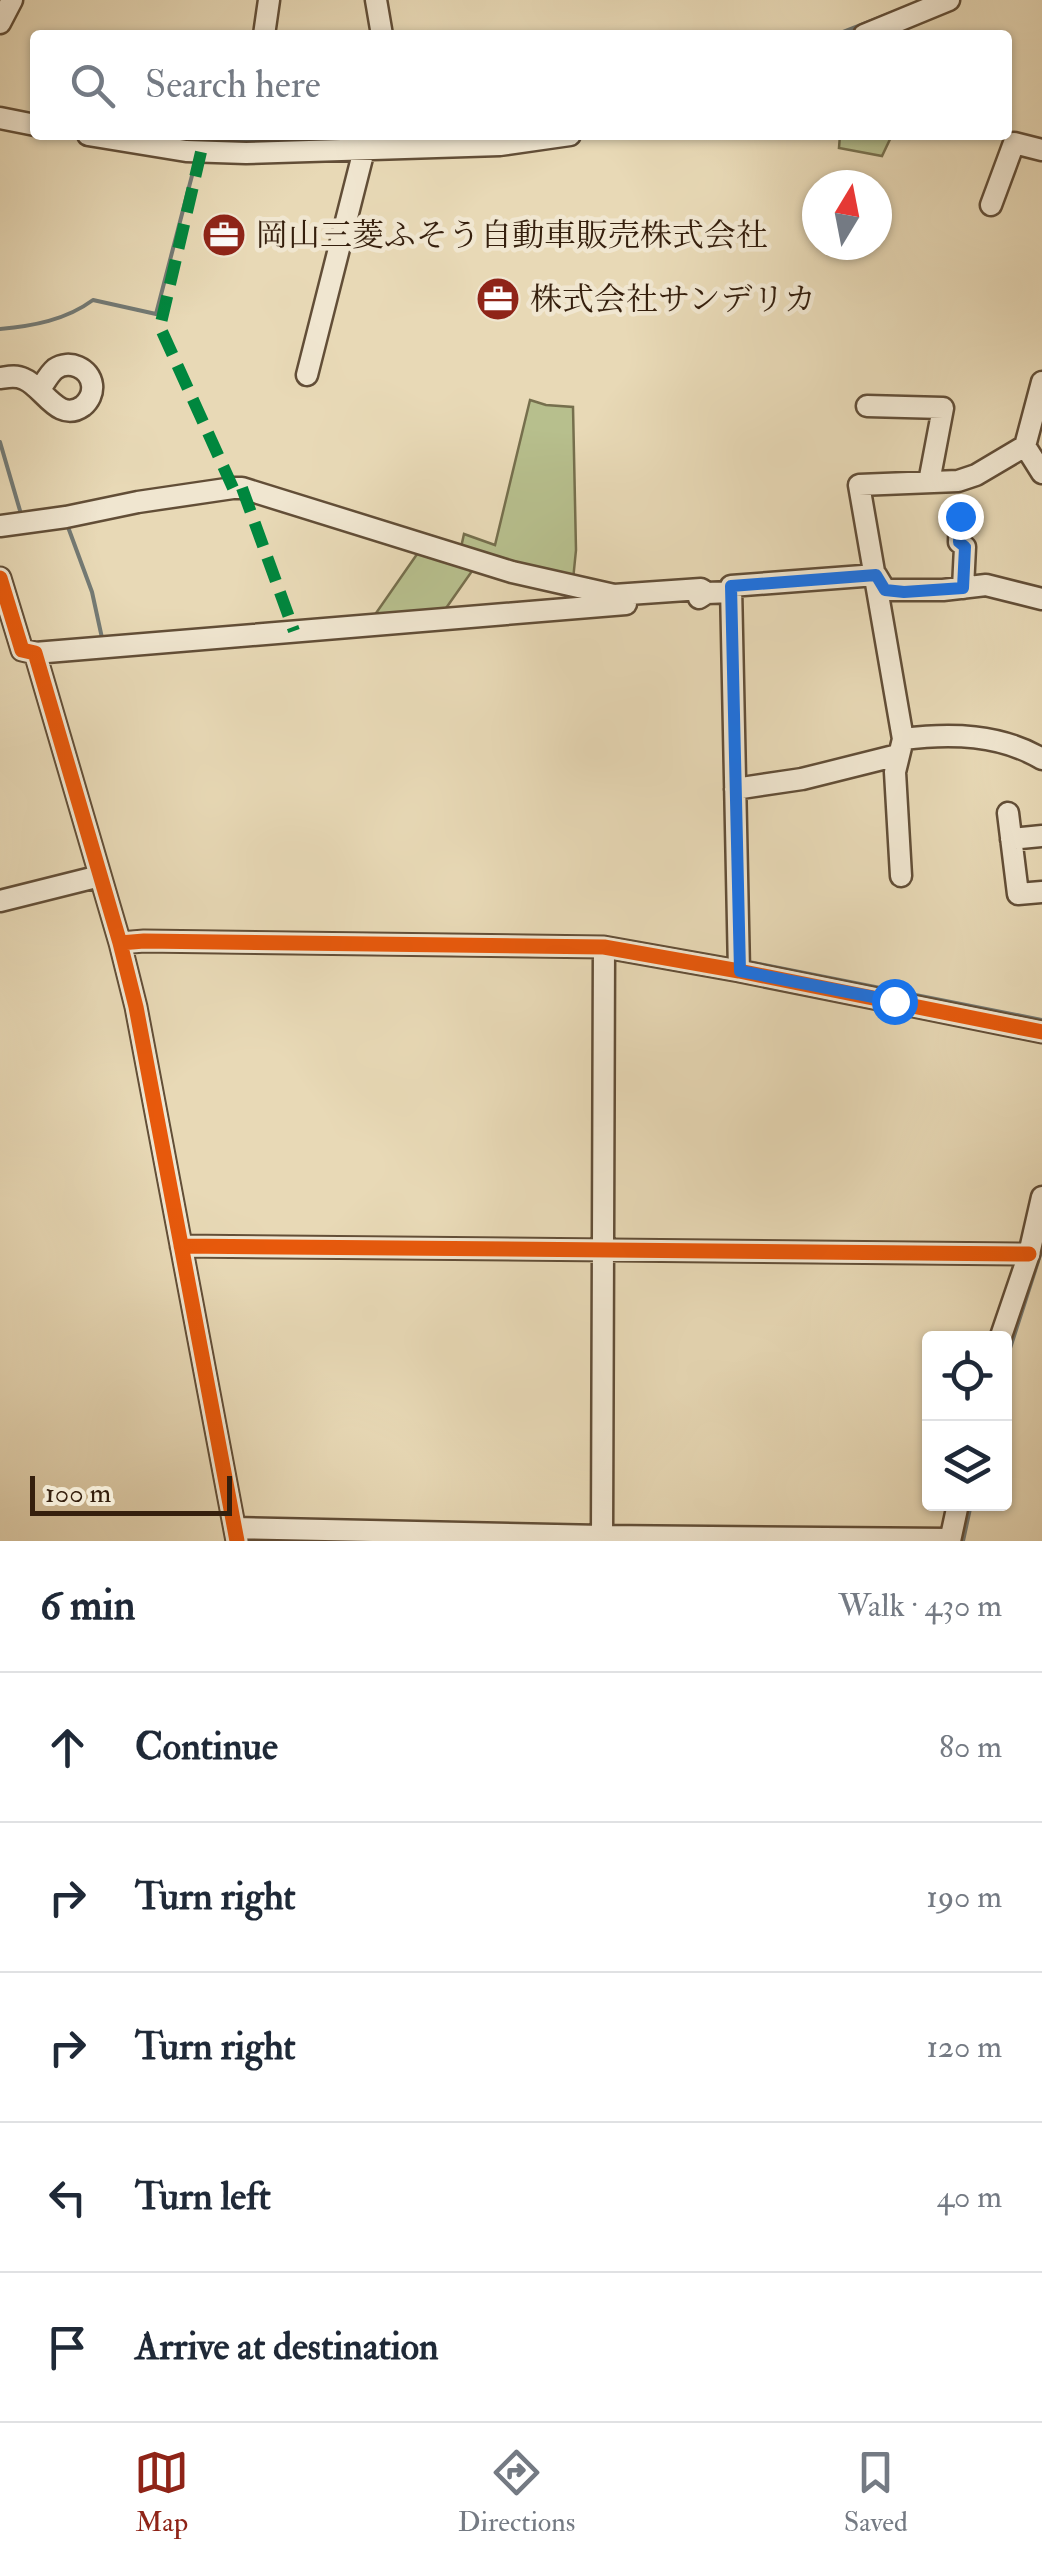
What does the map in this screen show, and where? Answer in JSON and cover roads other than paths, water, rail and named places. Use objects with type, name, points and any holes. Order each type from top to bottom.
[{"type":"street","points":[[0,24],[12,0]]},
{"type":"street","points":[[265,30],[269,0]]},
{"type":"street","points":[[376,0],[381,30]]},
{"type":"street","points":[[876,30],[949,0]]},
{"type":"street","points":[[0,118],[30,124]]},
{"type":"street","points":[[119,140],[186,151],[248,143],[364,150],[391,141],[500,145],[535,140]]},
{"type":"street","points":[[991,204],[1014,144],[1042,150]]},
{"type":"street","points":[[307,375],[364,150]]},
{"type":"street","points":[[40,388],[60,366]]},
{"type":"street","points":[[76,366],[90,378],[92,392],[85,404],[62,410],[26,379],[3,378],[76,366]]},
{"type":"street","points":[[901,876],[895,772],[901,748],[859,484],[958,481],[976,475],[1025,446],[1042,382]]},
{"type":"street","points":[[867,406],[943,408],[929,482]]},
{"type":"street","points":[[1025,446],[1042,473]]},
{"type":"street","points":[[0,526],[242,488],[597,598]]},
{"type":"street","points":[[960,516],[959,542],[965,547],[963,588]]},
{"type":"street","points":[[876,575],[885,590],[904,592],[986,584],[1041,604]]},
{"type":"street","points":[[740,971],[739,789],[731,586],[876,575]]},
{"type":"street","points":[[0,578],[22,650],[35,653],[597,598],[700,598],[707,593],[731,592]]},
{"type":"street","points":[[35,653],[136,1007],[236,1535],[950,1540],[956,1511]]},
{"type":"street","points":[[739,789],[802,779],[894,756],[901,748],[940,735],[1016,746],[1042,759]]},
{"type":"street","points":[[1008,813],[1018,894],[1042,892]]},
{"type":"street","points":[[1012,839],[1042,836]]},
{"type":"street","points":[[0,901],[100,876]]},
{"type":"street","points":[[120,943],[604,947],[1042,1032]]},
{"type":"street","points":[[602,1539],[604,947]]},
{"type":"street","points":[[1002,1331],[1042,1196]]},
{"type":"street","points":[[181,1246],[1028,1254]]},
{"type":"waterway","points":[[848,30],[896,11]]},
{"type":"waterway","points":[[199,142],[312,141]]},
{"type":"waterway","points":[[0,329],[49,321],[93,300],[156,314],[195,164]]},
{"type":"waterway","points":[[0,442],[21,514]]},
{"type":"waterway","points":[[68,527],[92,592],[102,638]]},
{"type":"waterway","points":[[744,961],[1042,1020]]},
{"type":"waterway","points":[[1012,1342],[1042,1249]]},
{"type":"waterway","points":[[963,1541],[969,1511]]},
{"type":"place","name":"岡山三菱ふそう自動車販売株式会社","points":[[224,235]]},
{"type":"place","name":"株式会社サンデリカ","points":[[498,299]]}]
